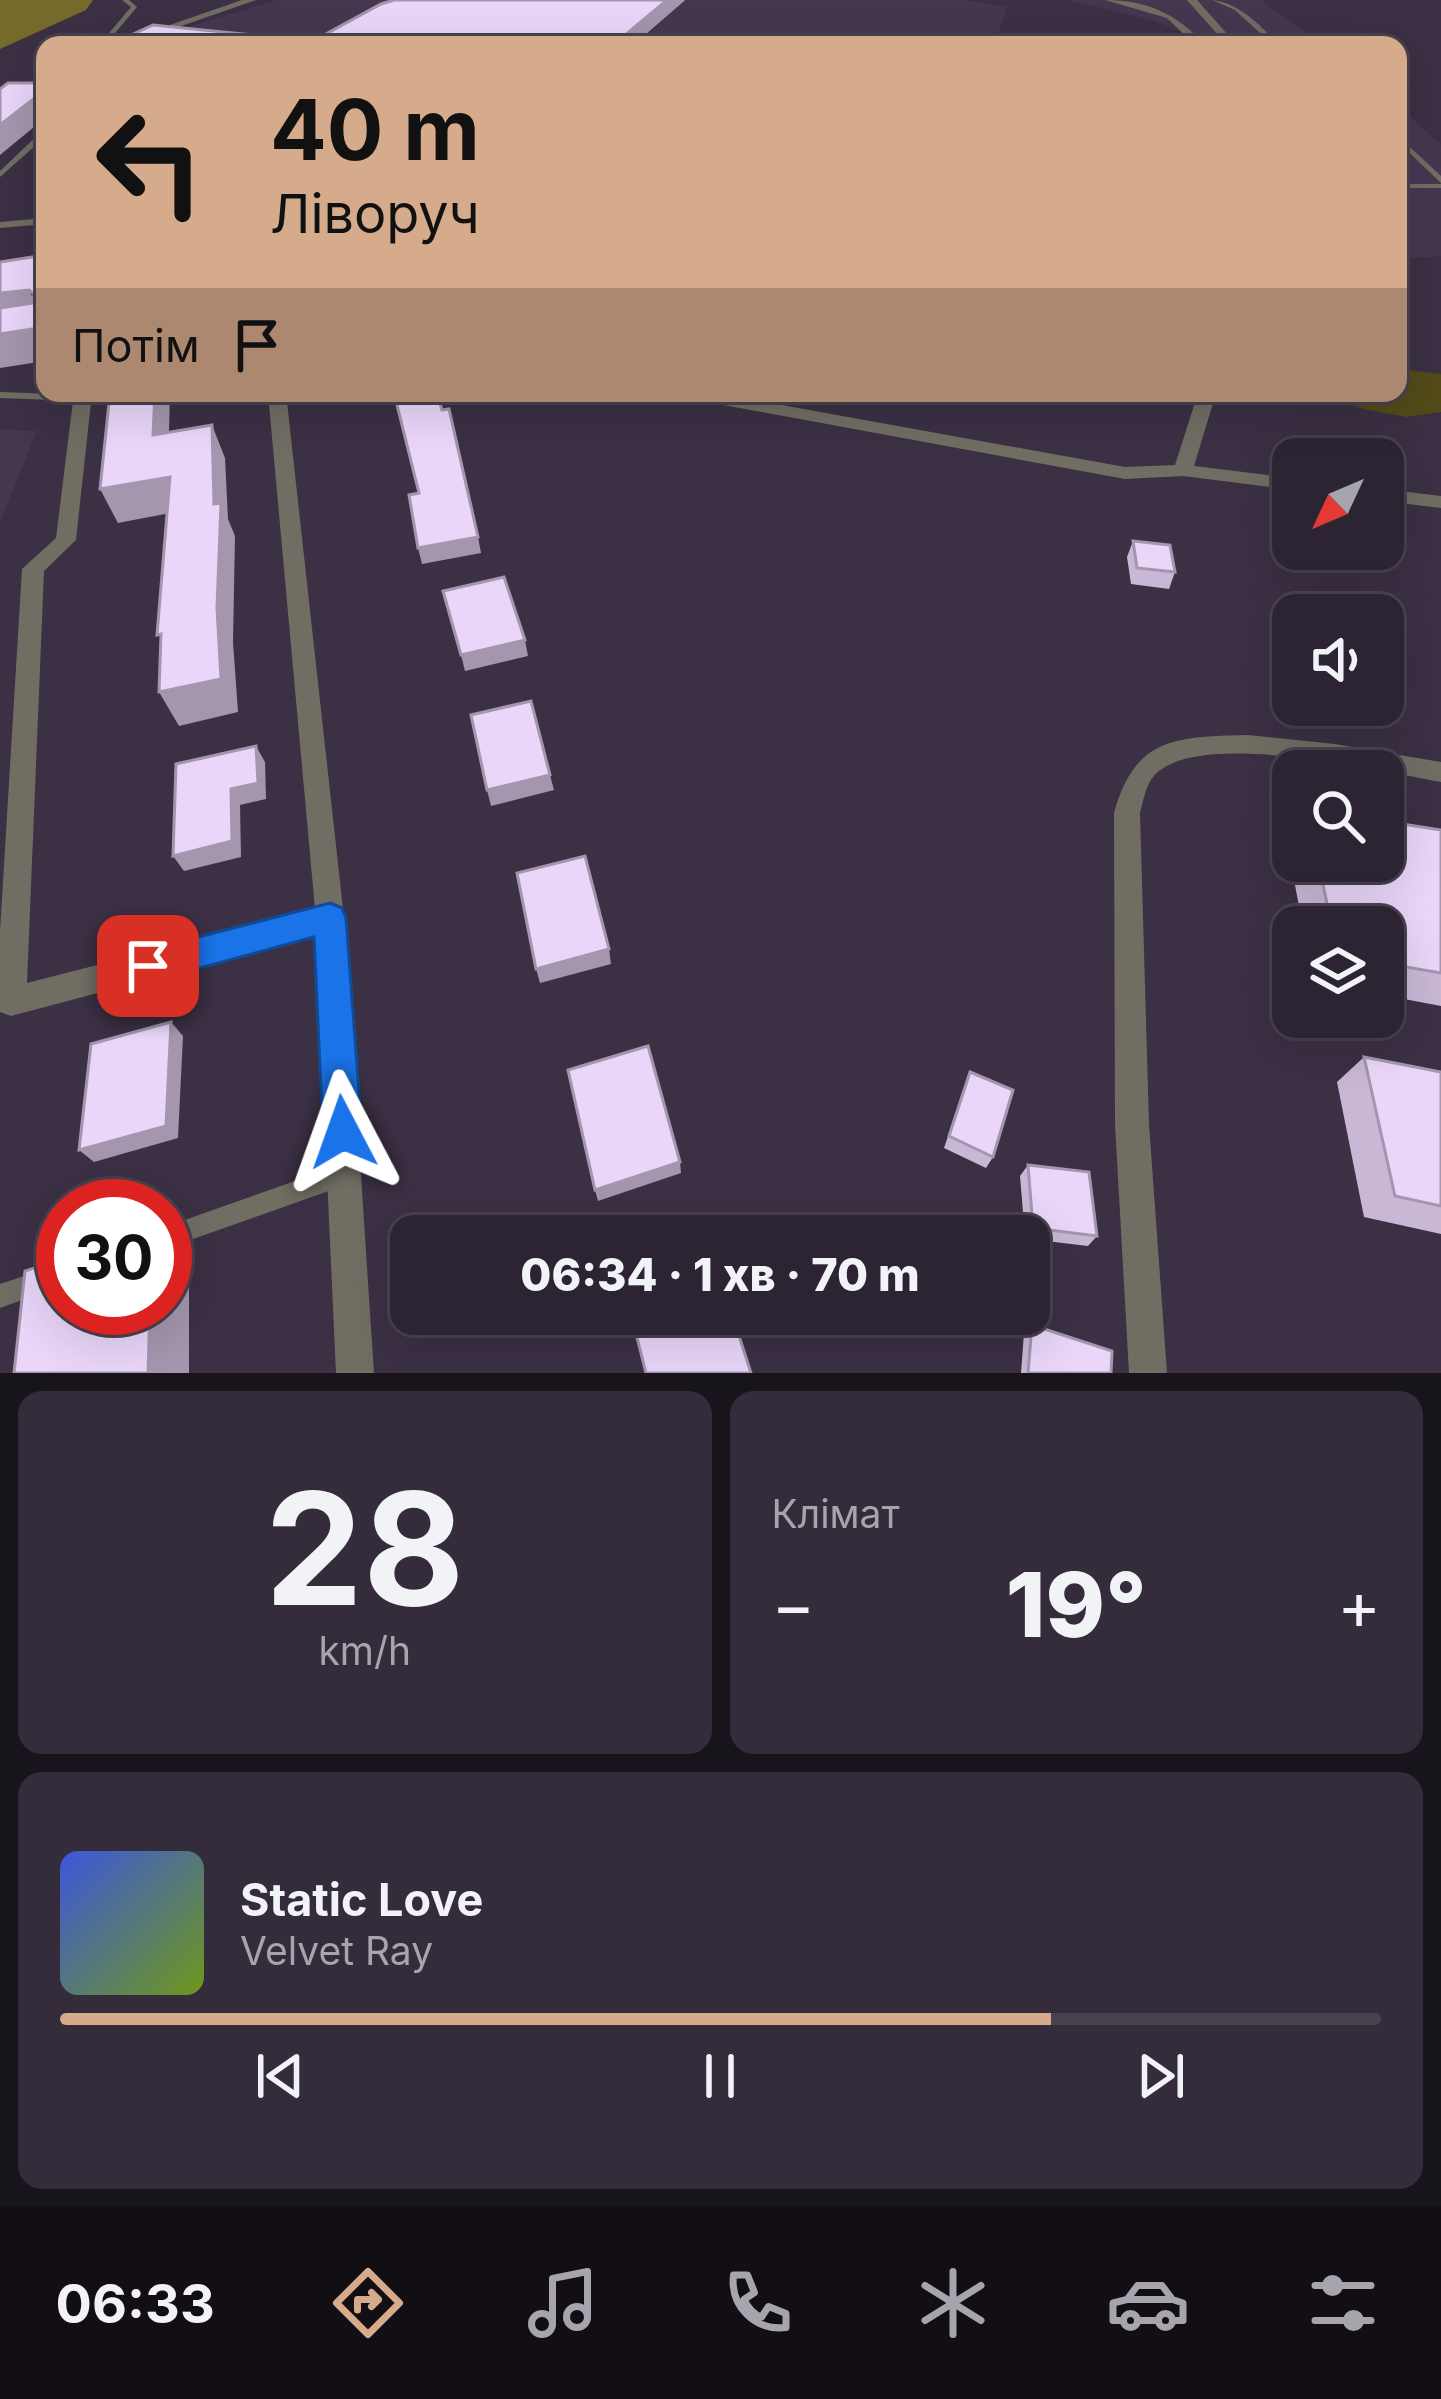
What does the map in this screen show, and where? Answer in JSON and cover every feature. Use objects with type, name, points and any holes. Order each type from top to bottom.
[{"type":"street","points":[[144,36],[251,0]]},
{"type":"street","points":[[1110,0],[1170,16],[1191,36]]},
{"type":"street","points":[[1192,0],[1224,36]]},
{"type":"street","points":[[82,402],[66,540],[33,569],[11,1002],[330,918]]},
{"type":"street","points":[[278,402],[330,918],[355,1373]]},
{"type":"street","points":[[735,402],[1125,473],[1183,470],[1272,481]]},
{"type":"street","points":[[1183,470],[1204,402]]},
{"type":"street","points":[[1404,498],[1441,502]]},
{"type":"street","points":[[1148,1373],[1132,1124],[1127,813],[1136,781],[1152,762],[1177,751],[1222,746],[1291,748],[1441,772]]},
{"type":"lane","points":[[110,36],[134,7],[125,0]]},
{"type":"lane","points":[[1215,0],[1237,9],[1267,36]]},
{"type":"lane","points":[[0,175],[36,141]]},
{"type":"lane","points":[[1407,148],[1441,184]]},
{"type":"lane","points":[[1407,185],[1441,184]]},
{"type":"lane","points":[[0,225],[36,222]]},
{"type":"lane","points":[[0,395],[36,395]]},
{"type":"lane","points":[[192,1229],[345,1175]]},
{"type":"lane","points":[[0,1296],[36,1283]]},
{"type":"shaded area","points":[[0,0],[93,0],[86,10],[0,49]]},
{"type":"shaded area","points":[[277,0],[966,0],[1007,7],[998,36],[159,36]]},
{"type":"shaded area","points":[[1069,0],[1261,0],[1310,36],[1194,36]]},
{"type":"shaded area","points":[[1407,113],[1441,145],[1441,256],[1407,258]]},
{"type":"shaded area","points":[[1407,370],[1441,374],[1441,412],[1406,417],[1347,402],[1407,402]]},
{"type":"shaded area","points":[[0,429],[37,431],[0,522]]},
{"type":"building","points":[[394,0],[667,0],[624,36],[322,36]]},
{"type":"building","points":[[153,25],[263,36],[129,36]]},
{"type":"building","points":[[8,83],[36,83],[36,97],[0,125],[0,89]]},
{"type":"building","points":[[36,256],[36,328],[0,334],[0,308],[33,303],[34,294],[29,290],[0,293],[0,262]]},
{"type":"building","points":[[109,402],[155,402],[153,435],[212,425],[214,504],[221,503],[217,608],[221,679],[159,692],[161,634],[157,635],[170,477],[100,489]]},
{"type":"building","points":[[396,402],[440,402],[442,410],[449,409],[478,537],[418,548],[409,495],[419,493]]},
{"type":"building","points":[[1133,541],[1170,545],[1175,572],[1137,568]]},
{"type":"building","points":[[504,577],[525,640],[461,655],[443,591]]},
{"type":"building","points":[[531,701],[550,775],[487,790],[471,715]]},
{"type":"building","points":[[256,746],[258,783],[231,789],[232,841],[173,856],[176,764]]},
{"type":"building","points":[[1404,824],[1441,830],[1441,973],[1404,967],[1404,906],[1328,906],[1322,882],[1404,882]]},
{"type":"building","points":[[585,856],[609,949],[536,969],[517,873]]},
{"type":"building","points":[[171,1022],[166,1126],[79,1150],[91,1044]]},
{"type":"building","points":[[648,1046],[680,1162],[595,1190],[568,1070]]},
{"type":"building","points":[[1364,1057],[1441,1072],[1441,1206],[1395,1196]]},
{"type":"building","points":[[970,1072],[1013,1090],[993,1157],[949,1136]]},
{"type":"building","points":[[1028,1165],[1089,1172],[1097,1236],[1050,1230],[1050,1215],[1032,1215]]},
{"type":"building","points":[[36,1267],[36,1335],[149,1335],[148,1373],[14,1373],[25,1271]]},
{"type":"building","points":[[1050,1331],[1112,1351],[1111,1373],[1028,1373],[1031,1335],[1050,1335]]},
{"type":"building","points":[[636,1335],[739,1335],[751,1373],[646,1373]]},
{"type":"route","points":[[148,966],[330,918],[343,1132]]}]
